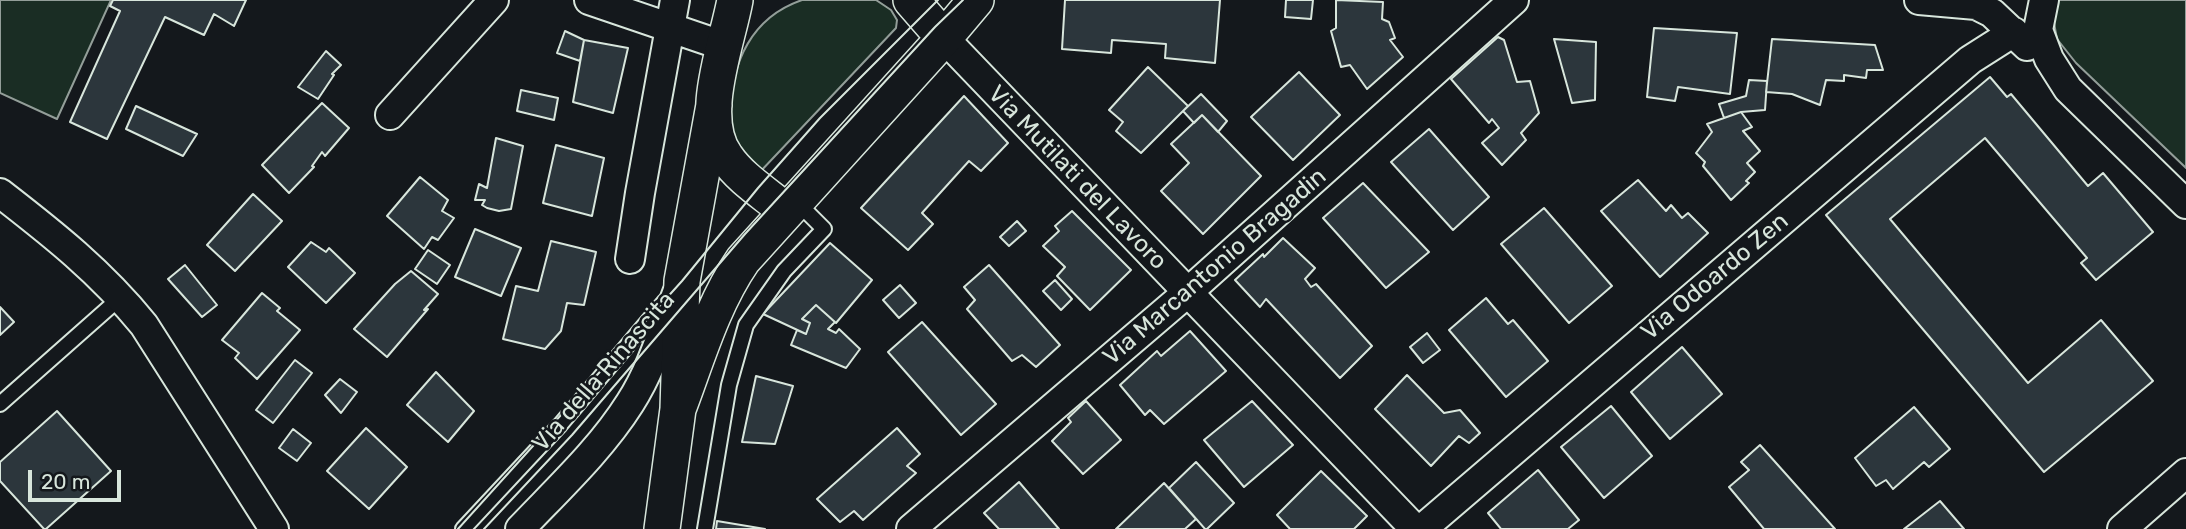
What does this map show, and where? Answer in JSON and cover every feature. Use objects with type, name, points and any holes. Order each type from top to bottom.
[{"type":"street","points":[[390,115],[494,0]]},
{"type":"street","points":[[589,0],[672,13],[724,46]]},
{"type":"street","points":[[911,0],[944,38]]},
{"type":"street","name":"Via della Rinascita","points":[[678,409],[730,318],[727,285],[743,260],[976,0]]},
{"type":"street","name":"Via Marcantonio Bragadin","points":[[911,529],[1188,293],[1514,0]]},
{"type":"street","points":[[1919,0],[1976,5],[1992,13],[2186,204]]},
{"type":"street","points":[[2044,0],[2038,30],[2049,59],[2068,89]]},
{"type":"street","points":[[662,529],[678,409],[682,281],[724,46],[741,4]]},
{"type":"street","points":[[630,259],[672,13]]},
{"type":"street","name":"Via Odoardo Zen","points":[[1422,529],[1970,60],[2014,33]]},
{"type":"street","name":"Via Mutilati del Lavoro","points":[[944,38],[1416,529]]},
{"type":"street","points":[[714,105],[714,130],[726,158],[740,174],[791,206]]},
{"type":"street","points":[[0,192],[75,252],[121,297],[144,325],[274,529]]},
{"type":"street","name":"Via della Rinascita","points":[[520,529],[592,452],[632,401],[682,281]]},
{"type":"street","points":[[2122,529],[2186,473]]},
{"type":"lane","name":"Via della Rinascita","points":[[463,529],[560,425],[682,281]]},
{"type":"lane","points":[[0,404],[121,297]]},
{"type":"lane","points":[[705,529],[729,385],[730,318]]},
{"type":"green space","points":[[0,0],[111,0],[57,119],[0,93]]},
{"type":"green space","points":[[802,0],[876,0],[891,10],[897,20],[896,28],[759,173],[731,134],[735,76],[740,59],[758,30],[770,18]]},
{"type":"green space","points":[[2055,0],[2186,0],[2186,168],[2076,63],[2057,39],[2051,7]]},
{"type":"building","points":[[113,0],[246,0],[234,26],[214,14],[204,35],[165,17],[107,139],[70,122],[120,11],[110,6]]},
{"type":"building","points":[[1065,0],[1220,0],[1215,63],[1165,58],[1166,44],[1112,40],[1111,53],[1062,49]]},
{"type":"building","points":[[1286,0],[1313,0],[1311,19],[1285,17]]},
{"type":"building","points":[[1336,0],[1383,2],[1382,19],[1389,22],[1395,38],[1390,40],[1403,57],[1367,89],[1350,65],[1341,67],[1331,31],[1336,28]]},
{"type":"building","points":[[1654,28],[1737,33],[1730,94],[1678,87],[1675,101],[1647,97]]},
{"type":"building","points":[[565,31],[584,40],[580,61],[557,53]]},
{"type":"building","points":[[1498,37],[1504,40],[1517,82],[1530,81],[1539,113],[1521,133],[1526,140],[1502,165],[1482,143],[1499,128],[1492,119],[1489,123],[1451,79]]},
{"type":"building","points":[[1554,39],[1596,42],[1595,100],[1572,103]]},
{"type":"building","points":[[1772,39],[1875,45],[1883,70],[1867,70],[1866,78],[1844,75],[1844,81],[1826,80],[1820,105],[1792,94],[1766,92]]},
{"type":"building","points":[[584,40],[628,48],[613,113],[573,102]]},
{"type":"building","points":[[326,51],[341,65],[332,74],[334,75],[318,99],[298,87]]},
{"type":"building","points":[[1148,67],[1188,106],[1141,153],[1116,131],[1123,122],[1109,110]]},
{"type":"building","points":[[1299,72],[1340,115],[1293,160],[1251,117]]},
{"type":"building","points":[[1990,77],[2007,97],[2011,94],[2088,186],[2103,173],[2153,232],[2096,280],[2081,263],[2087,258],[1985,138],[1890,219],[2028,383],[2101,320],[2153,381],[2044,472],[1826,215]]},
{"type":"building","points":[[1749,80],[1767,81],[1765,110],[1741,112],[1724,118],[1719,104],[1746,96]]},
{"type":"building","points":[[521,90],[558,98],[554,120],[517,111]]},
{"type":"building","points":[[1201,94],[1227,121],[1218,132],[1202,115],[1194,123],[1183,111]]},
{"type":"building","points":[[964,96],[1008,143],[981,171],[969,161],[922,213],[933,224],[908,250],[861,208]]},
{"type":"building","points":[[322,103],[349,128],[325,156],[322,152],[312,166],[314,167],[289,193],[262,165]]},
{"type":"building","points":[[136,106],[197,134],[183,156],[126,129]]},
{"type":"building","points":[[1741,112],[1752,127],[1743,131],[1760,151],[1747,163],[1755,172],[1746,181],[1749,183],[1731,200],[1703,166],[1705,162],[1696,153],[1712,132],[1707,124]]},
{"type":"building","points":[[1202,115],[1261,176],[1203,234],[1161,191],[1189,163],[1171,144]]},
{"type":"building","points":[[1429,129],[1489,197],[1453,230],[1391,162]]},
{"type":"building","points":[[496,138],[523,146],[511,209],[499,211],[482,205],[485,200],[475,200],[479,184],[487,188]]},
{"type":"building","points":[[556,145],[604,158],[592,216],[543,203]]},
{"type":"building","points":[[420,177],[448,200],[442,211],[454,218],[438,240],[432,237],[424,249],[387,216]]},
{"type":"building","points":[[1638,180],[1666,211],[1671,205],[1682,218],[1688,213],[1708,233],[1660,277],[1601,211]]},
{"type":"building","points":[[1363,183],[1429,252],[1386,288],[1323,218]]},
{"type":"building","points":[[253,194],[282,221],[235,271],[207,245]]},
{"type":"building","points":[[1544,208],[1612,286],[1569,323],[1501,244]]},
{"type":"building","points":[[1072,211],[1131,270],[1090,310],[1057,276],[1065,267],[1043,246],[1059,231],[1055,226]]},
{"type":"building","points":[[1017,221],[1026,231],[1009,246],[1000,237]]},
{"type":"building","points":[[475,229],[521,248],[501,296],[455,277]]},
{"type":"building","points":[[1283,238],[1315,268],[1305,279],[1311,287],[1316,284],[1372,346],[1340,378],[1266,299],[1260,307],[1235,280]]},
{"type":"building","points":[[551,241],[596,252],[584,305],[567,303],[561,331],[545,349],[503,339],[516,286],[538,291]]},
{"type":"building","points":[[311,242],[326,252],[329,248],[355,273],[326,303],[288,267]]},
{"type":"building","points":[[830,243],[872,280],[836,323],[816,305],[802,319],[810,323],[806,334],[763,314]]},
{"type":"building","points":[[428,250],[450,265],[437,284],[415,269]]},
{"type":"building","points":[[185,265],[217,305],[202,317],[168,279]]},
{"type":"building","points":[[989,265],[1060,345],[1036,367],[1022,355],[1012,361],[967,309],[975,300],[964,287]]},
{"type":"building","points":[[411,271],[438,294],[387,357],[354,329],[395,284]]},
{"type":"building","points":[[1055,280],[1072,299],[1061,310],[1043,291]]},
{"type":"building","points":[[900,285],[916,303],[899,318],[883,300]]},
{"type":"building","points":[[262,293],[280,308],[277,311],[300,330],[257,379],[235,358],[239,353],[222,340]]},
{"type":"building","points":[[1486,298],[1508,324],[1513,320],[1548,361],[1506,397],[1449,330]]},
{"type":"building","points":[[816,305],[835,322],[828,329],[836,333],[839,329],[860,349],[846,368],[791,345],[797,330],[806,334],[810,323],[802,319]]},
{"type":"building","points":[[0,307],[14,322],[0,335]]},
{"type":"building","points":[[922,322],[996,404],[961,435],[888,352]]},
{"type":"building","points":[[1190,331],[1226,371],[1164,424],[1150,410],[1145,415],[1120,385],[1157,351],[1161,356]]},
{"type":"building","points":[[1427,333],[1440,350],[1423,363],[1410,347]]},
{"type":"building","points":[[1682,347],[1722,394],[1670,439],[1631,392]]},
{"type":"building","points":[[295,360],[312,373],[273,423],[256,410]]},
{"type":"building","points":[[436,372],[474,411],[448,442],[407,405]]},
{"type":"building","points":[[1407,375],[1444,413],[1460,410],[1480,433],[1469,443],[1459,436],[1431,466],[1375,409]]},
{"type":"building","points":[[756,376],[793,386],[775,444],[742,442]]},
{"type":"building","points":[[340,379],[357,392],[341,413],[325,395]]},
{"type":"building","points":[[1086,401],[1121,440],[1083,474],[1052,441],[1071,422],[1068,418]]},
{"type":"building","points":[[1252,401],[1293,445],[1244,487],[1204,440]]},
{"type":"building","points":[[1611,406],[1652,456],[1604,498],[1561,447]]},
{"type":"building","points":[[1914,407],[1950,449],[1929,467],[1924,462],[1893,489],[1886,480],[1876,486],[1855,458]]},
{"type":"building","points":[[57,411],[111,471],[44,529],[0,481],[0,462]]},
{"type":"building","points":[[366,428],[407,467],[369,509],[327,471]]},
{"type":"building","points":[[897,428],[920,454],[907,466],[916,473],[863,520],[854,511],[840,522],[817,499]]},
{"type":"building","points":[[293,429],[311,443],[297,461],[279,448]]},
{"type":"building","points":[[1760,445],[1835,529],[1764,529],[1729,487],[1749,470],[1741,462]]},
{"type":"building","points":[[1196,462],[1234,503],[1207,529],[1169,488]]},
{"type":"building","points":[[1538,470],[1579,520],[1568,529],[1501,529],[1488,513]]},
{"type":"building","points":[[1321,471],[1367,516],[1354,529],[1290,529],[1277,515]]},
{"type":"building","points":[[1019,482],[1059,529],[999,529],[984,513]]},
{"type":"building","points":[[1164,483],[1196,519],[1185,529],[1116,529]]},
{"type":"building","points":[[1940,501],[1964,529],[1904,529]]},
{"type":"building","points":[[717,521],[765,529],[716,529]]},
{"type":"tram line","points":[[458,529],[682,281],[820,118],[938,0]]},
{"type":"tram line","points":[[484,529],[572,435],[745,234],[963,0]]}]
